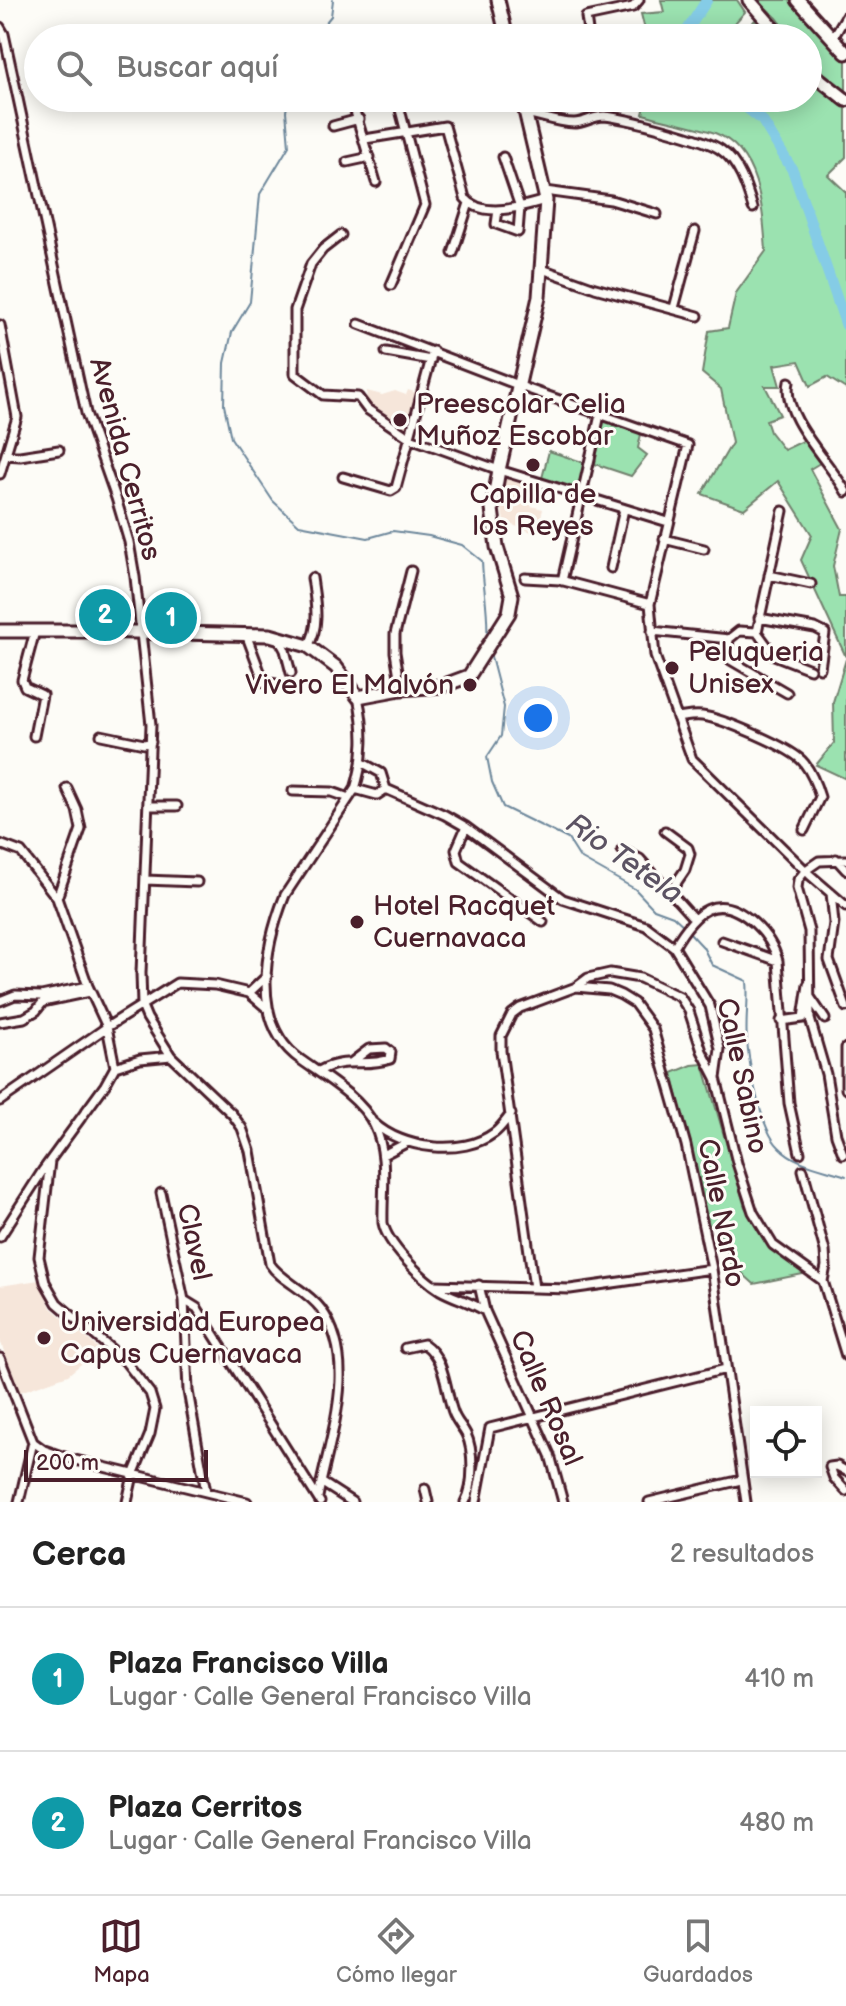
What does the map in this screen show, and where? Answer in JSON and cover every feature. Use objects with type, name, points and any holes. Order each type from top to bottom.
[{"type":"street","points":[[498,0],[504,24]]},
{"type":"street","points":[[587,24],[586,17],[633,7],[639,0]]},
{"type":"street","points":[[749,0],[770,24]]},
{"type":"street","points":[[798,0],[820,24]]},
{"type":"street","points":[[808,11],[815,0]]},
{"type":"street","points":[[833,38],[846,16]]},
{"type":"street","points":[[822,26],[846,53]]},
{"type":"street","name":"Avenida Cerritos","points":[[0,27],[86,413],[129,542],[149,697],[151,742],[142,1006]]},
{"type":"street","points":[[822,81],[846,100]]},
{"type":"street","points":[[356,112],[376,182]]},
{"type":"street","points":[[391,285],[425,205],[400,112]]},
{"type":"street","points":[[0,631],[278,637],[308,646],[336,667],[358,697],[442,686],[469,676],[506,620],[512,596],[493,527],[492,509],[539,297],[542,269],[545,195],[526,113],[573,123],[603,116],[682,134],[710,144],[722,150],[732,161],[747,186],[753,208]]},
{"type":"street","points":[[333,126],[359,119]]},
{"type":"street","points":[[365,139],[445,126],[469,203],[498,210],[520,207],[545,195],[611,200],[657,214]]},
{"type":"street","points":[[347,162],[370,157]]},
{"type":"street","points":[[498,210],[496,224],[518,232],[520,207],[503,157]]},
{"type":"street","points":[[453,253],[469,203]]},
{"type":"street","points":[[674,308],[695,231]]},
{"type":"street","points":[[341,235],[311,264],[295,310],[297,333],[293,371],[323,395],[358,397],[367,409],[410,438],[499,470],[668,522]]},
{"type":"street","points":[[542,269],[595,288],[698,316]]},
{"type":"street","points":[[359,324],[688,445],[650,604],[655,656],[692,759],[846,906]]},
{"type":"street","points":[[0,325],[17,417],[0,474]]},
{"type":"street","points":[[343,477],[394,491],[433,351]]},
{"type":"street","points":[[386,352],[431,360]]},
{"type":"street","points":[[789,382],[787,391],[794,414],[846,492]]},
{"type":"street","points":[[562,581],[600,415]]},
{"type":"street","points":[[6,455],[59,450]]},
{"type":"street","points":[[611,568],[624,509]]},
{"type":"street","points":[[783,511],[757,632],[774,655],[810,669]]},
{"type":"street","points":[[664,539],[704,549]]},
{"type":"street","points":[[401,689],[395,634],[411,571]]},
{"type":"street","points":[[769,575],[811,584]]},
{"type":"street","points":[[308,646],[316,622],[312,578]]},
{"type":"street","points":[[525,578],[562,581],[650,604]]},
{"type":"street","points":[[759,618],[815,628],[825,633],[820,668]]},
{"type":"street","points":[[34,736],[42,695],[23,685],[22,680],[35,631]]},
{"type":"street","points":[[652,631],[729,639],[739,631],[757,632]]},
{"type":"street","points":[[246,634],[264,682],[276,684]]},
{"type":"street","points":[[278,637],[291,673]]},
{"type":"street","points":[[729,639],[727,658],[787,693]]},
{"type":"street","name":"Calle Rosal","points":[[358,697],[364,736],[363,763],[355,789],[285,895],[270,935],[267,976],[269,1010],[275,1032],[282,1043],[340,1087],[373,1122],[383,1155],[385,1233],[434,1285],[485,1311]]},
{"type":"street","points":[[677,718],[702,715],[716,718],[767,740],[800,759],[820,797],[804,830]]},
{"type":"street","points":[[101,735],[144,744],[151,742]]},
{"type":"street","name":"Calle Sabino","points":[[363,763],[381,773],[386,789],[466,827],[563,899],[646,926],[674,947],[710,1006],[720,1049],[716,1078],[737,1163],[758,1223],[773,1245],[823,1281]]},
{"type":"street","points":[[57,898],[81,829],[67,788]]},
{"type":"street","name":"Calle Sabino","points":[[355,789],[377,795],[386,789]]},
{"type":"street","points":[[293,791],[332,792],[349,798]]},
{"type":"street","points":[[149,806],[177,806]]},
{"type":"street","points":[[466,827],[456,850],[459,862],[543,922]]},
{"type":"street","points":[[665,831],[688,848],[690,854],[685,870],[670,892]]},
{"type":"street","points":[[0,844],[21,852],[57,898],[89,989],[107,1027],[115,1067],[0,1237]]},
{"type":"street","points":[[622,850],[640,859],[693,920]]},
{"type":"street","points":[[836,859],[846,870]]},
{"type":"street","points":[[843,1154],[836,1135],[826,1074],[810,1019],[809,931],[797,888],[798,880],[806,870],[823,860],[846,860]]},
{"type":"street","points":[[145,880],[197,882]]},
{"type":"street","points":[[831,893],[834,923],[829,960],[846,1007]]},
{"type":"street","points":[[674,947],[693,920],[714,907],[735,909],[768,938],[778,961],[789,1103],[800,1153]]},
{"type":"street","points":[[722,941],[778,961]]},
{"type":"street","points":[[534,1288],[501,1051],[501,1036],[506,1023],[520,1008],[576,987],[588,978],[610,973],[640,978],[680,997],[689,1011],[702,1051],[716,1078]]},
{"type":"street","points":[[598,988],[599,975]]},
{"type":"street","points":[[249,993],[267,976]]},
{"type":"street","points":[[781,1021],[803,1018],[804,997],[811,976]]},
{"type":"street","points":[[0,1101],[177,983],[215,985],[249,993],[269,1010]]},
{"type":"street","name":"Calle Nardo","points":[[576,987],[609,990],[634,1003],[653,1029],[686,1145],[712,1269],[746,1502]]},
{"type":"street","points":[[0,1001],[15,995],[42,999],[89,989]]},
{"type":"street","points":[[810,997],[825,1019]]},
{"type":"street","points":[[0,1022],[24,1018],[36,1011],[42,999]]},
{"type":"street","points":[[142,1006],[171,1056],[232,1114],[242,1128],[250,1151],[270,1264],[311,1297],[332,1326],[337,1343],[336,1416],[319,1499]]},
{"type":"street","points":[[319,1071],[335,1064],[386,1061],[390,1059],[391,1052],[386,1048],[369,1049],[352,1062]]},
{"type":"street","points":[[846,1048],[846,1089]]},
{"type":"street","points":[[115,1067],[140,1059],[171,1056]]},
{"type":"street","points":[[373,1122],[382,1131],[408,1142],[429,1147],[452,1147],[495,1133],[511,1114]]},
{"type":"street","points":[[495,1133],[514,1141]]},
{"type":"street","points":[[383,1155],[408,1142]]},
{"type":"street","points":[[50,1161],[39,1257],[45,1282],[57,1303],[125,1361],[150,1393],[154,1405],[150,1434],[133,1475],[127,1502]]},
{"type":"street","points":[[803,1170],[825,1251],[823,1281],[846,1356]]},
{"type":"street","name":"Clavel","points":[[161,1193],[184,1300],[188,1391],[206,1492]]},
{"type":"street","points":[[434,1285],[570,1289],[602,1287],[712,1269]]},
{"type":"street","name":"Calle Rosal","points":[[479,1285],[485,1311],[550,1455],[563,1502]]},
{"type":"street","points":[[184,1300],[197,1308],[319,1499]]},
{"type":"street","points":[[405,1348],[424,1344],[438,1360],[452,1411],[468,1437],[470,1490],[465,1502]]},
{"type":"street","points":[[0,1358],[33,1442],[19,1502]]},
{"type":"street","points":[[476,1502],[489,1430],[726,1369]]},
{"type":"street","points":[[33,1442],[55,1454],[247,1502]]},
{"type":"street","points":[[846,1471],[837,1466],[830,1467],[834,1478],[846,1491]]},
{"type":"street","points":[[649,1502],[741,1480]]},
{"type":"street","points":[[321,1482],[352,1502]]},
{"type":"street","points":[[425,1489],[428,1502]]},
{"type":"shaded area","name":"Preescolar Celia Muñoz Escobar","points":[[408,390],[423,395],[410,438],[365,407],[367,391],[382,395],[395,391],[406,395]]},
{"type":"shaded area","points":[[505,476],[536,485],[531,506],[543,509],[537,534],[504,522],[501,504],[497,503]]},
{"type":"shaded area","name":"Universidad Europea Capus Cuernavaca","points":[[39,1280],[51,1308],[99,1349],[68,1375],[20,1392],[0,1341],[0,1286]]},
{"type":"green space","points":[[661,0],[737,0],[745,12],[734,24],[644,24],[641,14],[664,12]]},
{"type":"green space","points":[[757,0],[801,0],[822,24],[782,24]]},
{"type":"green space","points":[[822,24],[846,52],[846,92],[822,71]]},
{"type":"green space","points":[[822,90],[846,108],[846,157],[828,175],[846,192],[846,389],[827,377],[810,386],[799,361],[774,365],[780,386],[765,386],[780,415],[766,420],[770,432],[784,450],[807,439],[820,463],[810,469],[842,529],[833,566],[839,597],[846,597],[846,657],[801,560],[812,535],[778,481],[744,509],[702,494],[732,443],[721,389],[702,373],[709,331],[728,328],[736,293],[766,251],[756,183],[742,153],[730,141],[706,130],[643,114],[822,112]]},
{"type":"green space","points":[[603,416],[639,428],[638,448],[647,455],[631,476],[595,464]]},
{"type":"green space","points":[[549,451],[588,464],[581,494],[541,482]]},
{"type":"green space","points":[[846,659],[846,779],[816,765],[834,743],[833,702]]},
{"type":"green space","points":[[703,1064],[745,1207],[768,1244],[808,1273],[754,1284],[731,1263],[716,1225],[709,1225],[672,1073]]},
{"type":"waterway","name":"Rio Tetela","points":[[324,24],[331,16],[333,0]]},
{"type":"waterway","points":[[691,24],[707,0]]},
{"type":"waterway","name":"Rio Tetela","points":[[286,112],[289,146],[260,194],[250,302],[232,332],[225,363],[224,405],[231,438],[273,501],[299,525],[368,538],[393,531],[462,545],[482,561],[487,639]]},
{"type":"waterway","points":[[752,112],[762,120],[793,171],[846,325]]},
{"type":"waterway","name":"Rio Tetela","points":[[490,653],[504,707],[501,736],[487,757],[492,782],[503,807],[568,839],[580,858],[635,889],[654,909],[673,916],[685,927]]},
{"type":"waterway","name":"Rio Tetela","points":[[689,932],[703,947],[712,965],[747,981],[747,1034],[751,1067],[761,1113],[772,1138],[794,1158],[846,1176]]},
{"type":"place","name":"Preescolar Celia Muñoz Escobar","points":[[400,420]]},
{"type":"place","name":"Capilla de los Reyes","points":[[533,465]]},
{"type":"place","name":"Plaza Cerritos","points":[[105,615]]},
{"type":"place","name":"Plaza Francisco Villa","points":[[171,618]]},
{"type":"place","name":"Peluqueria Unisex","points":[[672,668]]},
{"type":"place","name":"Vivero El Malvón","points":[[470,685]]},
{"type":"place","name":"Hotel Racquet Cuernavaca","points":[[357,922]]},
{"type":"place","name":"Universidad Europea Capus Cuernavaca","points":[[44,1338]]}]
